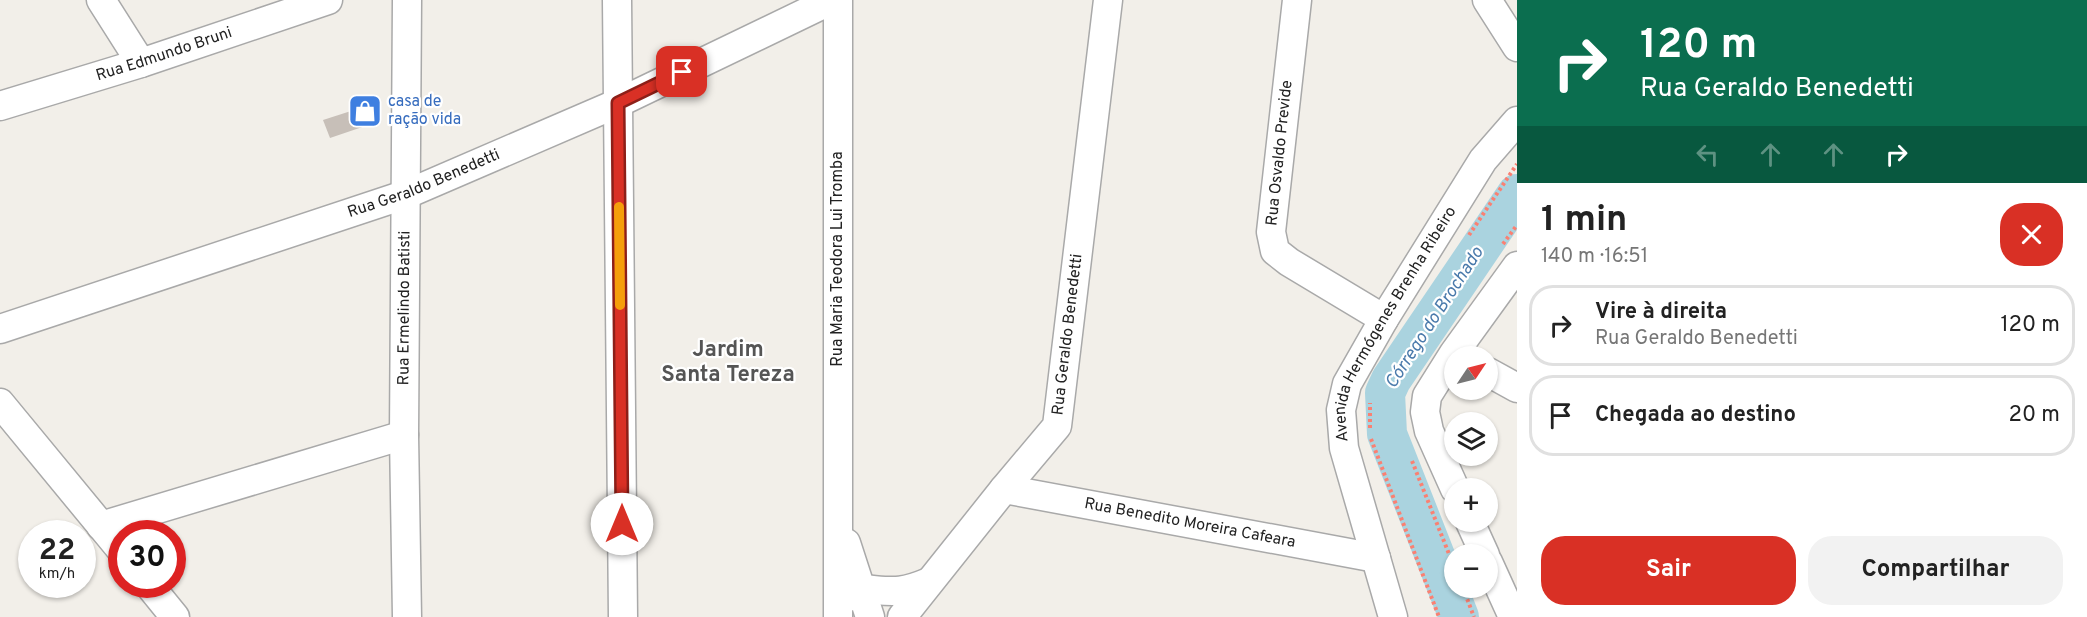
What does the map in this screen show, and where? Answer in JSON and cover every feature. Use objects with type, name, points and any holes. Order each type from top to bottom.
[{"type":"street","points":[[101,0],[141,63]]},
{"type":"street","name":"Rua Edmundo Bruni","points":[[0,106],[141,63],[328,0]]},
{"type":"street","name":"Rua Ermelindo Batisti","points":[[407,0],[404,435],[407,617]]},
{"type":"street","points":[[617,0],[623,617]]},
{"type":"street","name":"Rua Geraldo Benedetti","points":[[0,329],[407,194],[618,103],[832,0]]},
{"type":"street","name":"Rua Maria Teodora Lui Tromba","points":[[838,0],[838,613]]},
{"type":"street","name":"Rua Geraldo Benedetti","points":[[902,617],[1057,426],[1108,0]]},
{"type":"street","name":"Rua Osvaldo Previde","points":[[1297,0],[1271,232],[1275,251],[1289,262],[1384,319]]},
{"type":"street","points":[[1487,0],[1517,47]]},
{"type":"street","name":"Avenida Hermógenes Brenha Ribeiro","points":[[1393,617],[1344,448],[1341,410],[1347,384],[1384,319],[1483,160],[1517,121]]},
{"type":"street","points":[[1463,346],[1517,266]]},
{"type":"street","points":[[1444,373],[1427,396],[1425,412],[1429,430],[1450,478]]},
{"type":"street","points":[[1498,378],[1517,388]]},
{"type":"street","points":[[0,403],[108,535]]},
{"type":"street","points":[[100,526],[404,435]]},
{"type":"street","name":"Rua Benedito Moreira Cafeara","points":[[1004,489],[1376,558]]},
{"type":"street","name":"Rua Maria Teodora Lui Tromba","points":[[838,518],[870,617]]},
{"type":"street","points":[[838,613],[846,598],[861,589],[889,592],[909,591],[929,582]]},
{"type":"street","points":[[1498,584],[1513,617]]},
{"type":"street","points":[[160,598],[175,617]]},
{"type":"path","points":[[1466,598],[1474,617]]},
{"type":"building","name":"casa de ração vida","points":[[379,102],[380,121],[330,138],[323,120]]},
{"type":"waterway","name":"Córrego do Brochado","points":[[1459,617],[1387,434],[1385,393],[1391,380],[1517,194]]},
{"type":"slow traffic","points":[[619,207],[620,305]]},
{"type":"place","name":"casa de ração vida","points":[[365,111]]},
{"type":"district","name":"Jardim Santa Tereza","points":[[728,362]]},
{"type":"route","points":[[622,524],[618,103],[682,72]]}]
